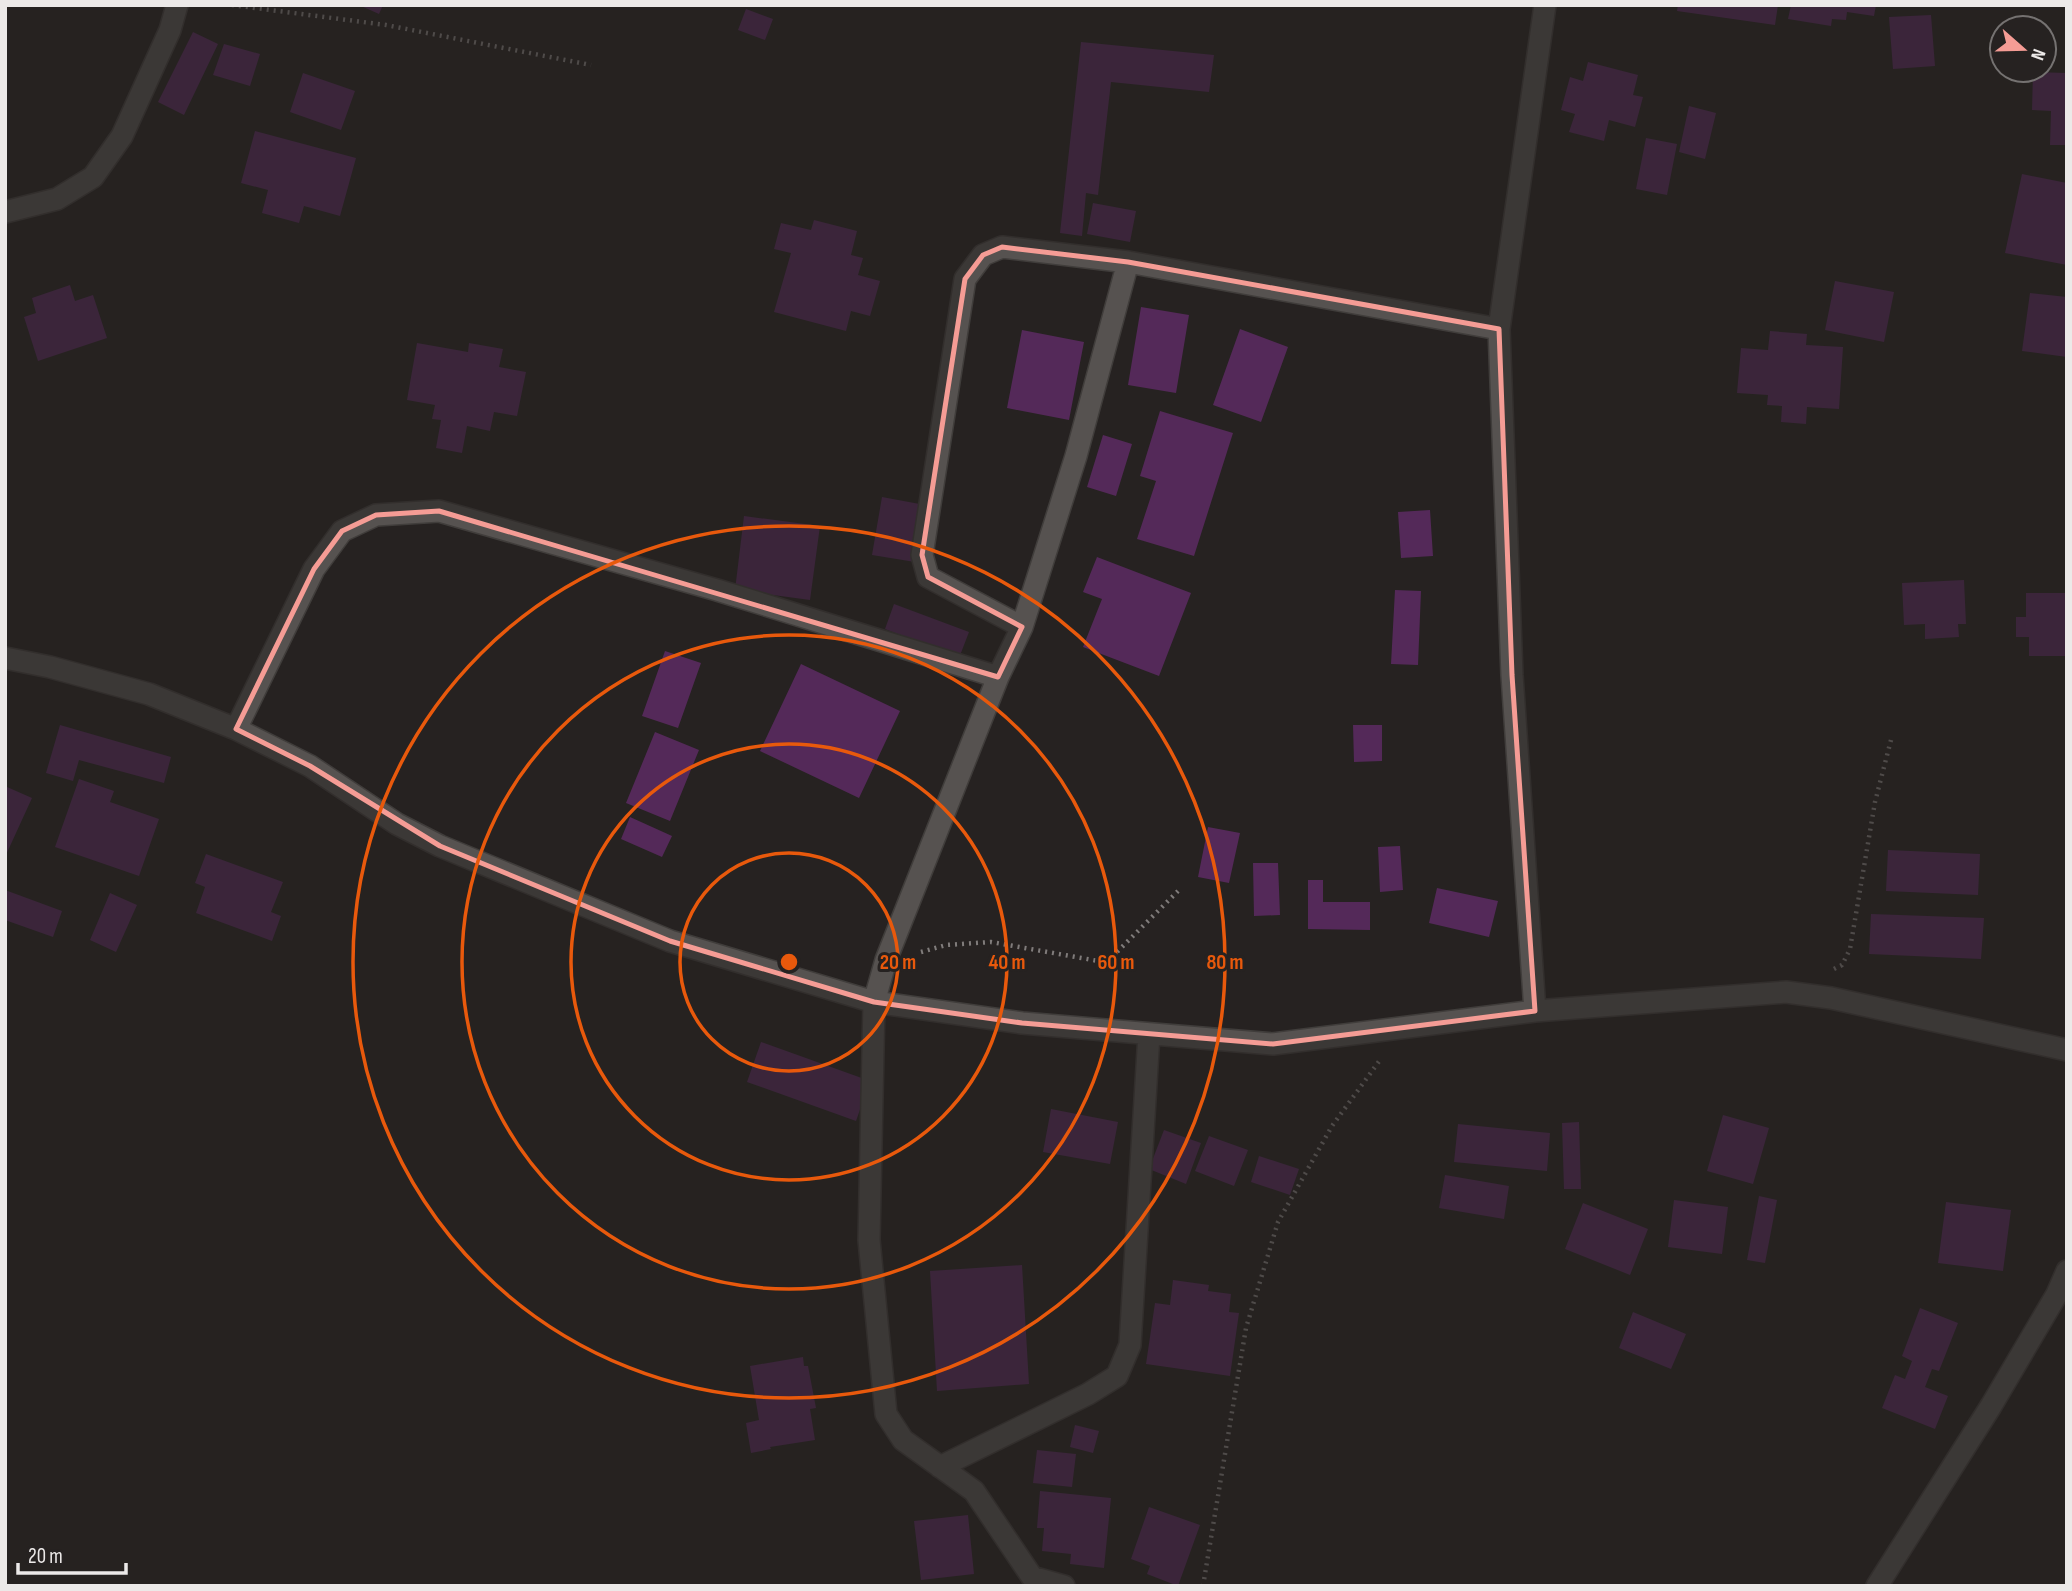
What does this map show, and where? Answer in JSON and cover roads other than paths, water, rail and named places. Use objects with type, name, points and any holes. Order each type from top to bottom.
[{"type":"street","points":[[5,212],[57,199],[93,177],[122,136],[170,30],[177,5]]},
{"type":"street","points":[[1535,1011],[1512,675],[1499,330],[1545,5]]},
{"type":"street","points":[[1022,627],[928,577],[922,555],[965,279],[983,255],[1002,247],[1128,262],[1499,330]]},
{"type":"street","points":[[1064,1586],[1032,1577],[974,1492],[903,1440],[886,1414],[869,1240],[874,1002],[886,960],[998,677],[1022,627],[1076,456],[1128,262]]},
{"type":"street","points":[[236,729],[314,569],[342,531],[376,515],[439,511],[717,590],[998,677]]},
{"type":"street","points":[[5,658],[50,667],[149,694],[236,729],[310,766],[397,824],[440,846],[670,941],[874,1002],[1022,1023],[1273,1044],[1535,1011],[1786,992],[1831,998],[2067,1049]]},
{"type":"street","points":[[940,1467],[1088,1394],[1117,1376],[1130,1345],[1149,1034]]},
{"type":"street","points":[[1877,1586],[1991,1406],[2057,1294],[2067,1271]]}]
